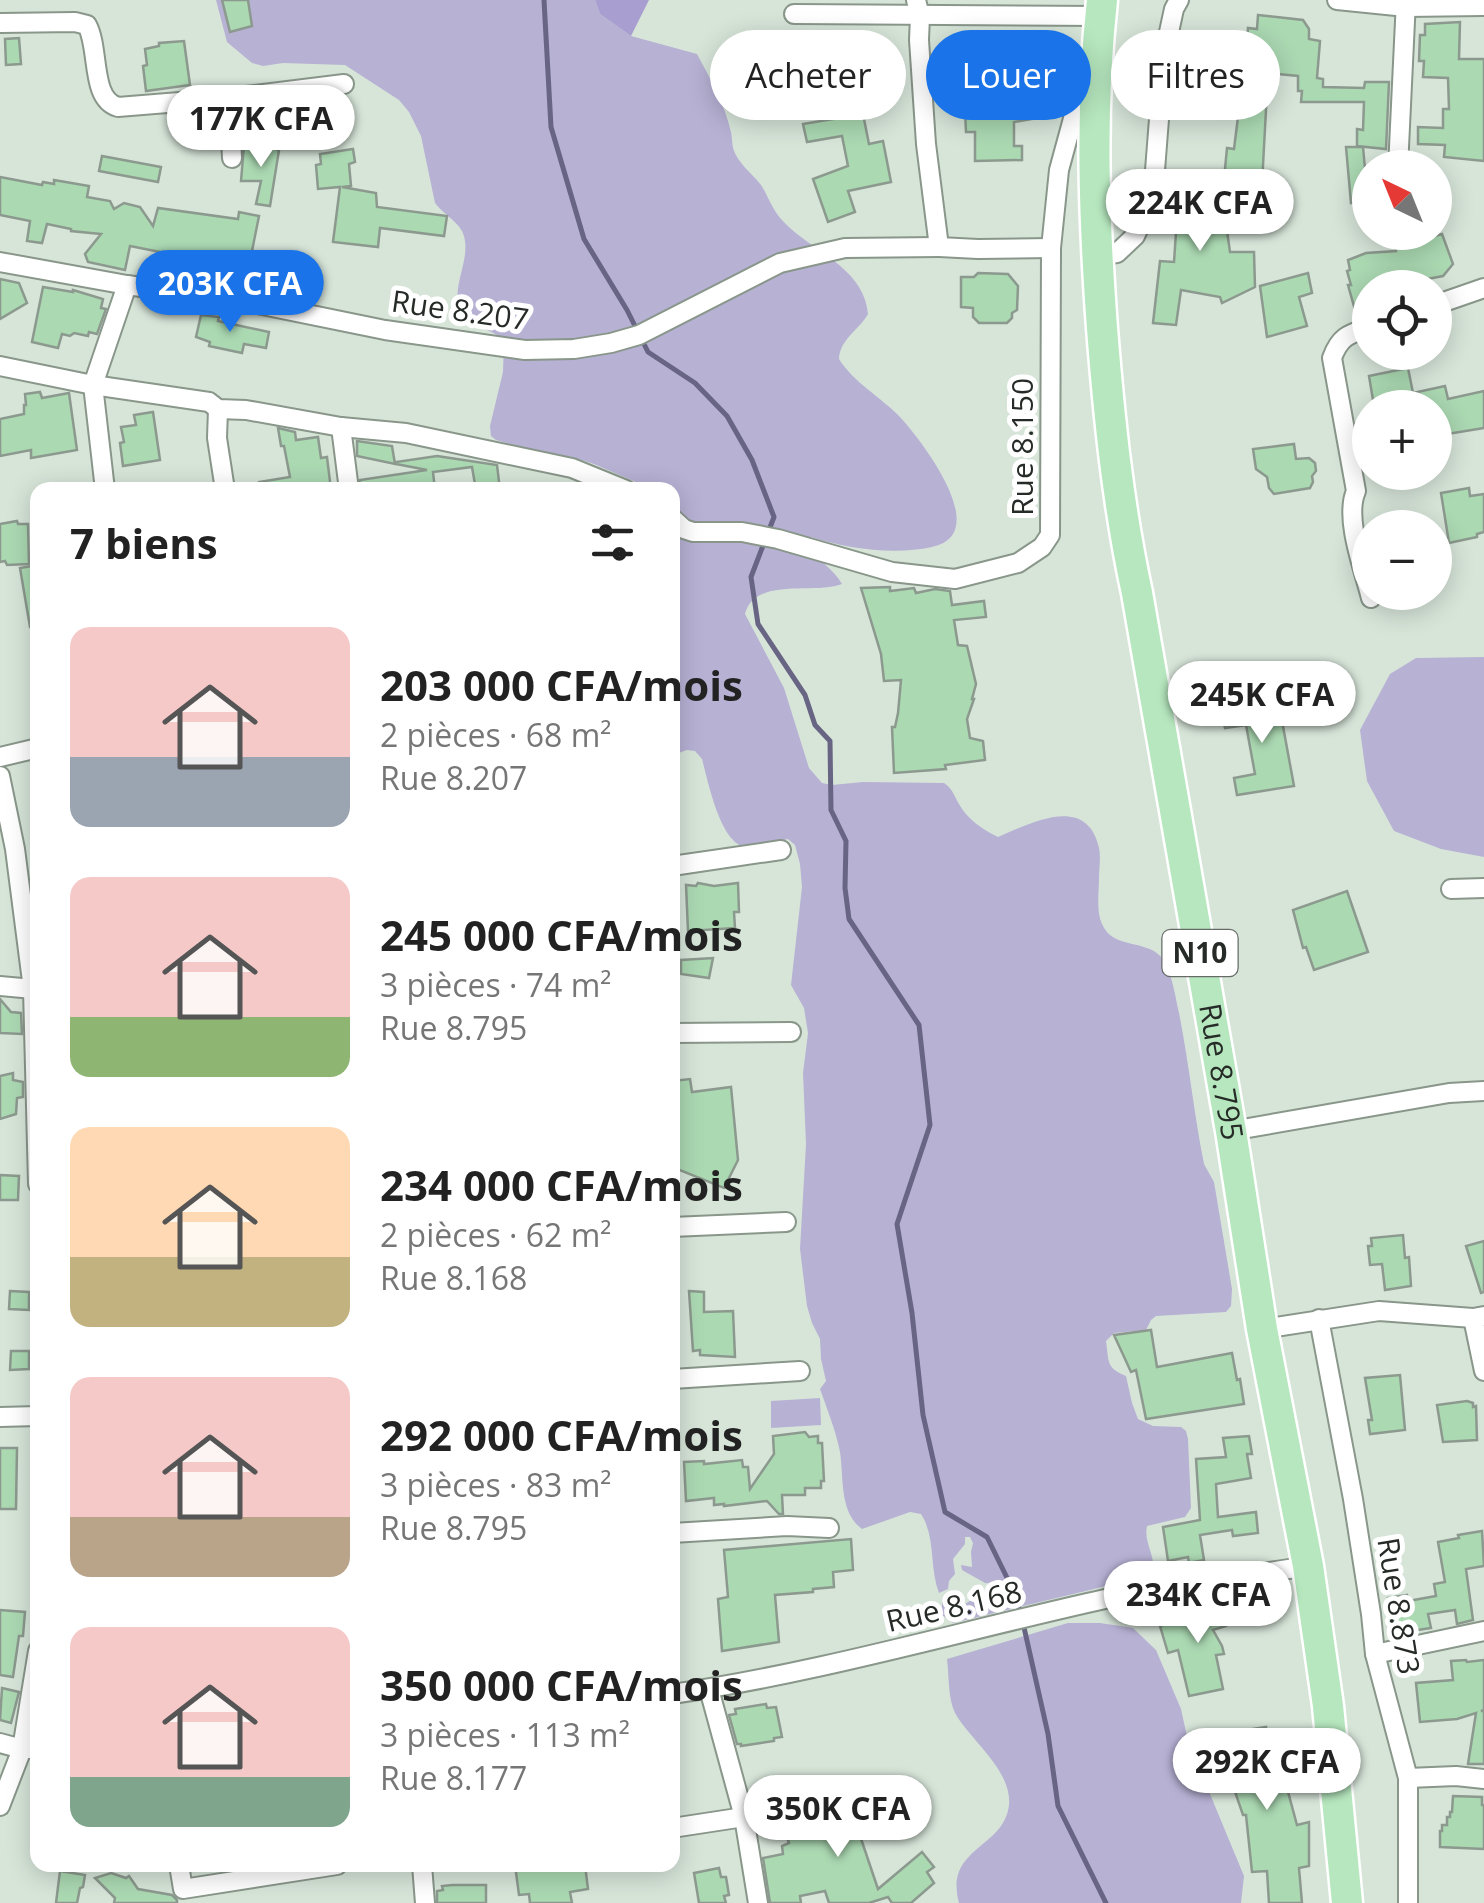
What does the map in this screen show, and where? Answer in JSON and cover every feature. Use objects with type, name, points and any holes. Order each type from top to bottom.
[{"type":"highway","name":"Rue 8.795","points":[[1101,8],[1096,92],[1096,256],[1124,534],[1232,1131],[1262,1329],[1308,1566],[1328,1706],[1347,1903]]},
{"type":"street","points":[[1096,256],[1117,253],[1135,236],[1148,208],[1154,183],[1162,68],[1179,0]]},
{"type":"street","points":[[1337,0],[1484,6]]},
{"type":"street","points":[[1399,150],[1406,4]]},
{"type":"street","points":[[794,14],[918,8],[1101,8]]},
{"type":"street","points":[[918,8],[926,144],[939,247]]},
{"type":"street","points":[[0,23],[86,25],[93,36],[101,95],[108,104],[118,107],[344,84]]},
{"type":"street","name":"Rue 8.150","points":[[680,525],[692,532],[742,532],[778,539],[892,572],[954,579],[1018,563],[1042,548],[1050,535],[1052,248],[1059,170],[1077,104],[1082,96],[1096,92]]},
{"type":"street","points":[[229,98],[232,158]]},
{"type":"street","name":"Rue 8.207","points":[[0,262],[127,286],[248,302],[385,330],[525,350],[574,349],[639,335],[780,263],[845,248],[1052,248]]},
{"type":"street","points":[[104,482],[92,385],[127,286]]},
{"type":"street","points":[[1452,299],[1484,288]]},
{"type":"street","points":[[1352,333],[1337,344],[1332,358],[1356,491],[1351,502],[1352,520]]},
{"type":"street","points":[[0,366],[92,385],[209,402],[218,410],[246,410],[340,427],[406,433],[572,468],[606,482]]},
{"type":"street","points":[[218,410],[223,482]]},
{"type":"street","points":[[340,427],[348,482]]},
{"type":"street","points":[[0,757],[30,750]]},
{"type":"street","points":[[0,776],[30,953]]},
{"type":"street","points":[[680,865],[781,850]]},
{"type":"street","points":[[1451,889],[1484,888]]},
{"type":"street","points":[[0,986],[30,988]]},
{"type":"street","points":[[680,1033],[791,1032]]},
{"type":"street","points":[[1232,1131],[1449,1093],[1484,1091]]},
{"type":"street","points":[[680,1226],[786,1222]]},
{"type":"street","points":[[1262,1329],[1378,1311],[1479,1317],[1484,1371]]},
{"type":"street","name":"Rue 8.873","points":[[1319,1319],[1353,1499],[1375,1654],[1408,1778],[1408,1903]]},
{"type":"street","points":[[680,1378],[800,1370]]},
{"type":"street","points":[[0,1417],[30,1416]]},
{"type":"street","points":[[680,1533],[787,1526],[829,1528]]},
{"type":"street","name":"Rue 8.168","points":[[680,1693],[1172,1586],[1308,1566]]},
{"type":"street","points":[[1375,1654],[1484,1631]]},
{"type":"street","points":[[709,1689],[744,1817],[758,1903]]},
{"type":"street","points":[[0,1743],[30,1750],[0,1806]]},
{"type":"street","points":[[1408,1778],[1456,1776],[1484,1780]]},
{"type":"street","points":[[680,1827],[744,1817]]},
{"type":"street","points":[[184,1896],[302,1872]]},
{"type":"street","points":[[423,1872],[425,1903]]},
{"type":"shaded area","points":[[216,0],[595,0],[600,14],[631,36],[697,54],[710,79],[710,120],[727,120],[738,159],[761,185],[781,219],[857,283],[868,314],[846,340],[839,359],[900,417],[923,446],[948,486],[956,525],[949,539],[917,549],[871,550],[811,537],[811,550],[842,584],[773,591],[751,602],[745,614],[784,688],[809,768],[822,783],[944,783],[971,819],[998,837],[1056,817],[1083,821],[1093,831],[1099,848],[1098,907],[1102,924],[1114,938],[1158,954],[1167,967],[1183,1032],[1204,1164],[1214,1182],[1232,1289],[1231,1306],[1226,1312],[1156,1316],[1146,1330],[1114,1333],[1106,1341],[1110,1363],[1126,1376],[1138,1419],[1153,1426],[1181,1427],[1188,1439],[1191,1508],[1185,1517],[1147,1526],[1152,1575],[953,1623],[942,1615],[942,1602],[965,1604],[980,1595],[1002,1600],[1007,1595],[997,1584],[985,1583],[962,1570],[961,1565],[972,1567],[970,1537],[965,1537],[965,1544],[953,1559],[955,1574],[948,1589],[939,1593],[929,1532],[921,1514],[910,1512],[862,1529],[849,1513],[838,1444],[820,1389],[826,1381],[820,1339],[807,1306],[800,1249],[806,1144],[803,1073],[808,1033],[804,1008],[791,985],[802,887],[800,864],[795,845],[788,839],[748,847],[730,837],[717,812],[702,759],[695,751],[680,752],[680,482],[636,482],[572,457],[536,452],[491,436],[503,372],[504,341],[468,320],[460,310],[458,291],[465,241],[459,227],[435,203],[421,136],[409,112],[399,100],[345,65],[252,63],[227,42]]},
{"type":"shaded area","points":[[595,0],[649,0],[631,36],[600,14]]},
{"type":"shaded area","points":[[1484,657],[1484,857],[1441,849],[1394,831],[1367,781],[1360,730],[1390,674],[1416,658]]},
{"type":"shaded area","points":[[820,1398],[821,1425],[771,1428],[771,1401]]},
{"type":"shaded area","points":[[1068,1623],[1133,1628],[1156,1650],[1181,1709],[1188,1741],[1244,1876],[1241,1903],[959,1903],[960,1870],[997,1831],[1009,1805],[1008,1792],[997,1768],[955,1713],[947,1659]]},
{"type":"building","points":[[222,0],[248,0],[252,26],[230,32]]},
{"type":"building","points":[[1258,15],[1303,20],[1309,29],[1309,39],[1320,41],[1317,78],[1323,79],[1323,87],[1364,88],[1365,82],[1389,82],[1386,149],[1357,146],[1357,129],[1363,130],[1364,102],[1301,102],[1298,76],[1280,74],[1280,30],[1248,30],[1257,29]]},
{"type":"building","points":[[1460,22],[1459,59],[1484,59],[1484,161],[1452,158],[1452,150],[1445,150],[1445,145],[1418,144],[1418,127],[1443,128],[1443,109],[1449,109],[1448,78],[1423,77],[1424,61],[1419,61],[1420,35],[1425,35],[1425,24]]},
{"type":"building","points":[[19,38],[21,64],[6,65],[5,39]]},
{"type":"building","points":[[184,41],[190,85],[146,91],[145,49],[159,43]]},
{"type":"building","points":[[271,106],[296,106],[296,139],[272,138]]},
{"type":"building","points":[[864,120],[869,144],[883,141],[891,182],[848,191],[855,212],[828,222],[813,179],[848,166],[842,136],[807,142],[803,124]]},
{"type":"building","points":[[965,120],[1026,120],[1014,122],[1014,146],[1022,146],[1022,160],[975,161],[975,132],[966,132]]},
{"type":"building","points":[[1238,120],[1265,120],[1262,184],[1252,190],[1223,190],[1227,148],[1234,149]]},
{"type":"building","points":[[244,146],[276,146],[279,150],[270,206],[256,204],[261,181],[241,181]]},
{"type":"building","points":[[1346,147],[1363,147],[1352,150],[1351,203]]},
{"type":"building","points":[[353,149],[355,162],[349,164],[351,186],[342,187],[376,193],[377,207],[447,216],[444,236],[380,228],[378,247],[333,242],[340,187],[318,189],[316,165],[321,164],[320,154]]},
{"type":"building","points":[[102,156],[161,167],[158,182],[99,171]]},
{"type":"building","points":[[0,177],[42,185],[54,184],[54,180],[89,186],[87,197],[110,201],[114,209],[124,203],[140,207],[153,226],[158,208],[238,219],[239,212],[259,216],[247,276],[220,271],[222,259],[185,257],[130,246],[125,270],[88,262],[85,254],[101,234],[47,224],[42,243],[27,241],[30,221],[0,215]]},
{"type":"building","points":[[1184,181],[1221,188],[1230,252],[1254,252],[1255,287],[1222,303],[1220,297],[1181,290],[1176,325],[1153,323],[1160,261],[1174,262],[1176,232],[1161,230],[1163,211],[1179,211]]},
{"type":"building","points":[[1448,250],[1453,264],[1448,270],[1352,270],[1352,299],[1348,260],[1366,253]]},
{"type":"building","points":[[1308,273],[1312,293],[1299,297],[1307,326],[1267,337],[1260,286]]},
{"type":"building","points":[[1008,274],[1018,286],[1017,310],[1007,323],[979,323],[973,317],[973,308],[961,307],[961,277]]},
{"type":"building","points":[[0,279],[19,283],[27,303],[0,319]]},
{"type":"building","points":[[43,287],[103,299],[101,308],[106,309],[97,334],[62,334],[58,348],[32,342]]},
{"type":"building","points":[[201,315],[269,332],[266,348],[244,344],[242,353],[209,346],[210,342],[196,337]]},
{"type":"building","points":[[1408,370],[1412,390],[1371,390],[1369,376]]},
{"type":"building","points":[[1484,391],[1484,428],[1452,433],[1452,398]]},
{"type":"building","points":[[40,392],[42,398],[69,393],[77,450],[31,458],[31,450],[0,456],[0,419],[24,414],[25,394]]},
{"type":"building","points":[[153,412],[160,460],[123,466],[121,427],[136,425],[134,415]]},
{"type":"building","points":[[278,428],[295,432],[296,440],[318,437],[321,458],[327,457],[330,482],[259,482],[290,477]]},
{"type":"building","points":[[357,441],[392,446],[395,464],[357,456]]},
{"type":"building","points":[[1294,444],[1296,459],[1309,458],[1315,463],[1313,482],[1310,488],[1274,494],[1267,477],[1256,469],[1253,449]]},
{"type":"building","points":[[437,456],[497,465],[499,482],[475,482],[472,467],[433,472],[434,482],[360,482],[427,470],[396,462]]},
{"type":"building","points":[[1469,488],[1470,496],[1484,494],[1484,532],[1452,542],[1452,510],[1444,510],[1441,493]]},
{"type":"building","points":[[0,524],[28,524],[29,564],[7,565],[0,562]]},
{"type":"building","points":[[30,566],[30,627],[20,568]]},
{"type":"building","points":[[890,587],[890,591],[914,588],[916,593],[950,591],[952,605],[984,601],[986,617],[954,620],[958,645],[967,646],[976,684],[967,719],[970,738],[983,741],[985,760],[945,765],[946,769],[894,773],[892,727],[898,713],[901,680],[884,681],[881,654],[861,588]]},
{"type":"building","points":[[1278,699],[1294,786],[1237,795],[1234,778],[1255,774],[1246,725],[1225,728],[1221,709]]},
{"type":"building","points":[[738,883],[735,928],[688,931],[686,885]]},
{"type":"building","points":[[1347,891],[1368,952],[1314,970],[1306,947],[1303,948],[1293,910]]},
{"type":"building","points":[[713,958],[709,978],[681,974],[681,960]]},
{"type":"building","points":[[0,999],[11,1012],[21,1013],[22,1034],[0,1033]]},
{"type":"building","points":[[13,1073],[13,1080],[23,1082],[23,1097],[17,1098],[16,1114],[0,1119],[0,1076]]},
{"type":"building","points":[[690,1079],[692,1092],[731,1087],[738,1160],[724,1188],[680,1170],[680,1080]]},
{"type":"building","points":[[0,1175],[19,1176],[18,1200],[0,1200]]},
{"type":"building","points":[[1403,1235],[1411,1286],[1385,1290],[1382,1264],[1370,1265],[1368,1246],[1372,1246],[1371,1238]]},
{"type":"building","points":[[1484,1241],[1484,1292],[1481,1293],[1466,1246]]},
{"type":"building","points":[[10,1291],[29,1292],[29,1310],[9,1309]]},
{"type":"building","points":[[689,1291],[704,1292],[704,1312],[733,1311],[735,1357],[693,1351]]},
{"type":"building","points":[[1151,1330],[1157,1367],[1232,1353],[1244,1404],[1146,1419],[1136,1370],[1131,1372],[1114,1335]]},
{"type":"building","points":[[11,1351],[29,1351],[29,1369],[10,1370]]},
{"type":"building","points":[[1400,1375],[1405,1430],[1370,1434],[1368,1420],[1372,1420],[1365,1378]]},
{"type":"building","points":[[1467,1401],[1476,1406],[1477,1440],[1443,1442],[1437,1405]]},
{"type":"building","points":[[805,1432],[809,1437],[818,1436],[818,1443],[822,1443],[824,1481],[821,1488],[805,1488],[805,1495],[782,1495],[783,1514],[767,1501],[724,1506],[714,1505],[714,1498],[686,1501],[684,1462],[742,1460],[743,1467],[748,1467],[750,1489],[774,1454],[773,1436]]},
{"type":"building","points":[[1249,1436],[1251,1478],[1216,1484],[1218,1517],[1256,1512],[1258,1533],[1233,1536],[1232,1530],[1200,1535],[1204,1560],[1189,1563],[1188,1557],[1168,1561],[1163,1527],[1200,1520],[1196,1459],[1226,1457],[1223,1438]]},
{"type":"building","points":[[0,1448],[17,1448],[16,1509],[0,1509]]},
{"type":"building","points":[[1482,1531],[1484,1566],[1466,1569],[1473,1620],[1457,1624],[1455,1610],[1428,1614],[1431,1628],[1404,1632],[1402,1625],[1393,1627],[1388,1598],[1407,1595],[1408,1601],[1436,1596],[1434,1584],[1445,1582],[1438,1542]]},
{"type":"building","points":[[851,1539],[853,1570],[833,1572],[834,1587],[775,1595],[779,1642],[722,1651],[718,1599],[728,1597],[724,1550]]},
{"type":"building","points":[[1217,1596],[1226,1626],[1213,1630],[1224,1654],[1216,1655],[1223,1689],[1189,1696],[1178,1650],[1168,1653],[1160,1626],[1192,1615],[1189,1605]]},
{"type":"building","points":[[0,1610],[25,1612],[13,1677],[0,1675]]},
{"type":"building","points":[[1484,1660],[1484,1764],[1468,1764],[1476,1713],[1420,1722],[1416,1683],[1453,1680],[1451,1661]]},
{"type":"building","points":[[2,1688],[19,1692],[11,1723],[0,1720]]},
{"type":"building","points":[[766,1704],[767,1708],[776,1707],[782,1737],[737,1744],[729,1715],[736,1714],[735,1709]]},
{"type":"building","points":[[1266,1727],[1270,1762],[1278,1761],[1281,1766],[1297,1825],[1309,1822],[1309,1866],[1299,1868],[1302,1903],[1269,1903],[1267,1871],[1252,1872],[1246,1815],[1233,1786],[1238,1784],[1231,1754],[1214,1759],[1209,1736]]},
{"type":"building","points":[[858,1780],[870,1802],[852,1812],[878,1889],[922,1852],[934,1867],[927,1872],[934,1883],[911,1903],[892,1903],[888,1897],[869,1903],[829,1903],[825,1891],[800,1896],[801,1903],[770,1903],[763,1858],[783,1854],[782,1846],[789,1843],[786,1834],[817,1823],[809,1807]]},
{"type":"building","points":[[1453,1796],[1482,1797],[1484,1849],[1440,1847],[1440,1831],[1452,1812]]},
{"type":"building","points":[[719,1868],[721,1877],[726,1877],[726,1903],[699,1903],[694,1873]]},
{"type":"building","points":[[60,1872],[85,1875],[77,1903],[56,1903]]},
{"type":"building","points":[[516,1872],[586,1872],[588,1889],[570,1892],[572,1903],[530,1903],[529,1894],[519,1895]]},
{"type":"building","points":[[111,1873],[129,1876],[138,1889],[172,1895],[177,1903],[114,1903],[115,1898],[95,1878]]},
{"type":"building","points":[[452,1885],[486,1885],[486,1903],[437,1903],[437,1891]]},
{"type":"waterway","points":[[544,0],[551,127],[584,239],[648,352],[695,383],[727,416],[752,460],[774,517],[751,577],[758,624],[805,695],[815,725],[830,741],[831,810],[846,841],[849,919],[919,1025],[930,1125],[897,1224],[923,1415],[945,1512],[987,1537],[1020,1612]]},
{"type":"waterway","points":[[1023,1623],[1048,1734],[1058,1806],[1106,1903]]}]
